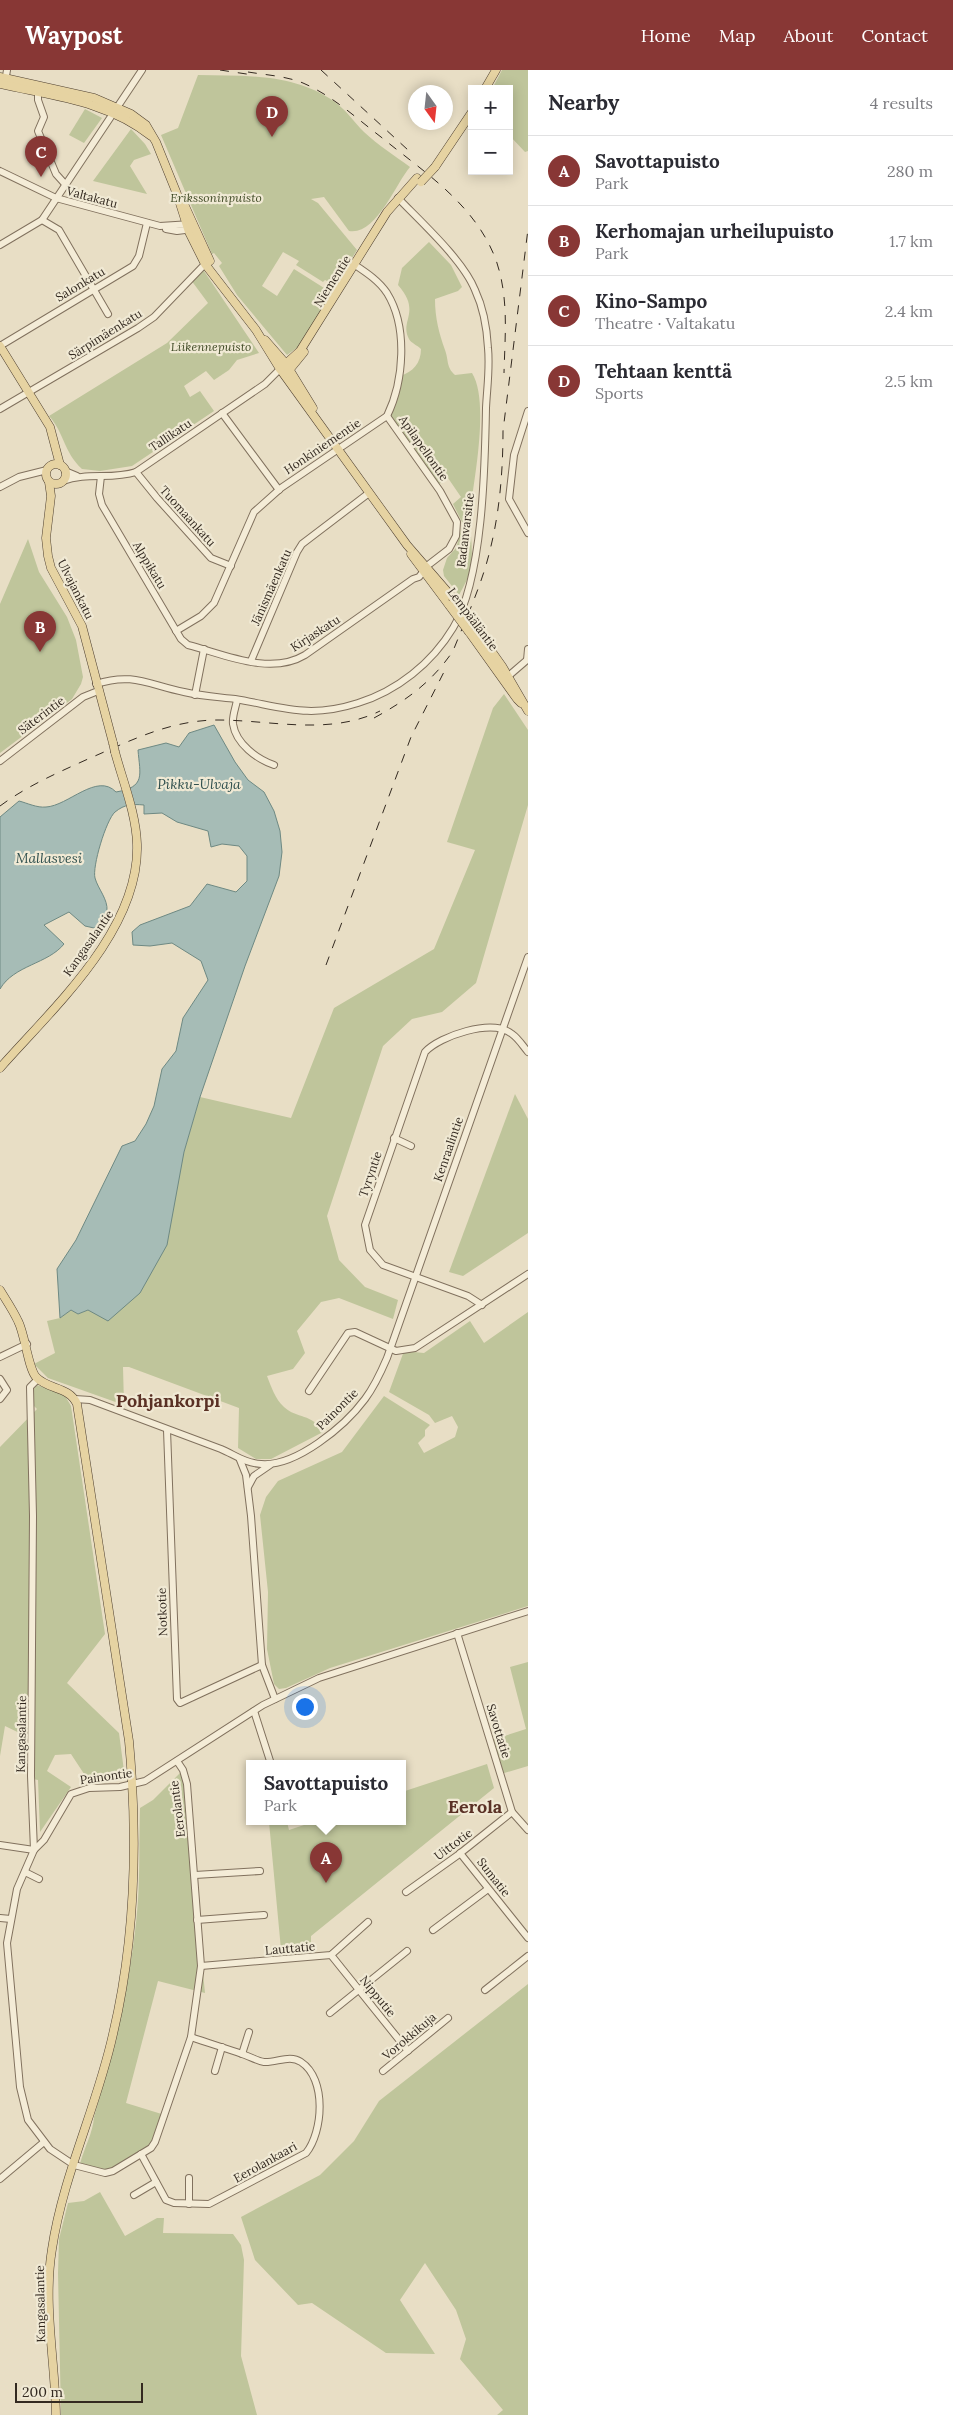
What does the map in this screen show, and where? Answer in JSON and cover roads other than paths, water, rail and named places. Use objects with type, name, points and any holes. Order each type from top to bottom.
[{"type":"main road","points":[[488,85],[496,70]]},
{"type":"main road","points":[[4,79],[86,96],[114,110]]},
{"type":"main road","points":[[4,79],[38,92],[114,110]]},
{"type":"main road","name":"Lempääläntie","points":[[114,110],[140,120],[154,139],[190,227],[207,262],[449,605],[471,629]]},
{"type":"main road","name":"Niementie","points":[[285,370],[309,339],[373,235],[398,202],[441,158],[468,118]]},
{"type":"main road","points":[[0,346],[50,427],[55,452],[62,468],[61,482],[48,474]]},
{"type":"main road","name":"Ulvajankatu","points":[[55,452],[48,474],[51,496],[46,538],[49,562],[82,626],[97,687]]},
{"type":"main road","points":[[48,474],[62,468]]},
{"type":"main road","name":"Ulvajankatu","points":[[51,496],[61,482]]},
{"type":"main road","name":"Lempääläntie","points":[[424,570],[452,597],[471,629],[505,676],[517,699],[528,711]]},
{"type":"main road","name":"Kangasalantie","points":[[0,1068],[85,970],[109,937],[125,908],[132,889],[136,868],[137,844],[132,811],[97,687]]},
{"type":"main road","points":[[0,1290],[18,1320],[27,1344],[33,1374],[38,1379],[71,1394],[75,1399]]},
{"type":"main road","name":"Kangasalantie","points":[[56,2415],[48,2303],[50,2264],[60,2207],[113,2035],[126,1968],[134,1878],[133,1784],[129,1741],[79,1412],[75,1399]]},
{"type":"street","points":[[0,245],[42,220],[142,70]]},
{"type":"street","points":[[38,92],[38,100],[44,116],[38,131],[56,174],[65,184]]},
{"type":"street","name":"Valtakatu","points":[[0,171],[56,198],[150,224],[190,227]]},
{"type":"street","name":"Radanvarsitie","points":[[97,687],[112,679],[129,678],[146,680],[195,695],[237,700],[300,712],[343,707],[372,698],[411,674],[433,657],[454,626],[466,596],[475,562],[486,438],[488,349],[485,323],[475,290],[463,268],[414,216],[398,202]]},
{"type":"street","points":[[42,220],[58,230],[108,314]]},
{"type":"street","name":"Salonkatu","points":[[0,346],[135,264],[150,224]]},
{"type":"street","name":"Särpimäenkatu","points":[[0,410],[154,317],[207,262]]},
{"type":"street","points":[[356,265],[386,291],[399,330],[400,374],[394,402],[387,416]]},
{"type":"street","name":"Tallikatu","points":[[61,482],[77,476],[119,476],[136,472],[285,370]]},
{"type":"street","points":[[528,410],[514,455],[510,499],[528,533]]},
{"type":"street","points":[[222,413],[279,490]]},
{"type":"street","name":"Honkiniementie","points":[[176,631],[208,610],[220,592],[238,543],[254,512],[279,490],[387,416]]},
{"type":"street","name":"Apilapellontie","points":[[387,416],[440,491],[457,522],[456,536],[449,549],[424,570]]},
{"type":"street","name":"Tallikatu","points":[[62,468],[77,476]]},
{"type":"street","name":"Tuomaankatu","points":[[136,472],[211,558],[231,566]]},
{"type":"street","points":[[0,487],[11,480],[48,474]]},
{"type":"street","name":"Alppikatu","points":[[100,476],[99,494],[102,504],[176,631],[184,643],[204,649]]},
{"type":"street","name":"Jänismäenkatu","points":[[251,661],[302,544],[370,493]]},
{"type":"street","name":"Kirjaskatu","points":[[204,649],[251,661],[280,664],[297,660],[424,570]]},
{"type":"street","points":[[195,695],[204,649]]},
{"type":"street","points":[[505,676],[527,661],[528,649]]},
{"type":"street","name":"Säterintie","points":[[0,761],[97,687]]},
{"type":"street","points":[[237,700],[233,721],[236,732],[252,753],[274,766]]},
{"type":"street","name":"Kenraalintie","points":[[390,1349],[528,957]]},
{"type":"street","name":"Tyryntie","points":[[482,1304],[468,1296],[383,1265],[370,1250],[365,1232],[368,1215],[425,1052],[443,1038],[489,1028],[502,1029]]},
{"type":"street","points":[[502,1029],[512,1033],[528,1052]]},
{"type":"street","points":[[394,1138],[411,1146]]},
{"type":"street","points":[[309,1390],[348,1333],[355,1332],[390,1349],[404,1351],[415,1348],[528,1274]]},
{"type":"street","points":[[0,1357],[27,1344]]},
{"type":"street","name":"Painontie","points":[[240,1460],[271,1464],[310,1448],[330,1436],[366,1399],[390,1349]]},
{"type":"street","points":[[0,1379],[7,1390],[0,1399]]},
{"type":"street","name":"Kangasalantie","points":[[38,1379],[30,1388],[33,1516],[31,1776],[34,1850],[17,1889],[7,1943],[20,2087],[28,2120],[55,2154],[74,2165]]},
{"type":"street","points":[[75,1399],[90,1400],[166,1430],[222,1449],[240,1460],[246,1475],[248,1489],[262,1665],[275,1699]]},
{"type":"street","name":"Notkotie","points":[[166,1430],[177,1699],[180,1703],[262,1665]]},
{"type":"street","points":[[248,1489],[254,1476],[271,1464]]},
{"type":"street","points":[[177,1761],[254,1711],[319,1678],[528,1611]]},
{"type":"street","name":"Savottatie","points":[[457,1633],[512,1812],[528,1830]]},
{"type":"street","points":[[254,1711],[270,1760]]},
{"type":"street","name":"Painontie","points":[[34,1850],[44,1840],[70,1794],[89,1788],[145,1781],[177,1761]]},
{"type":"street","name":"Eerolantie","points":[[74,2165],[105,2173],[113,2171],[141,2154],[155,2142],[191,2037],[201,1966],[187,1784],[183,1770],[177,1761]]},
{"type":"street","name":"Uittotie","points":[[406,1892],[512,1812]]},
{"type":"street","points":[[0,1845],[34,1850]]},
{"type":"street","name":"Sumatie","points":[[460,1853],[528,1938]]},
{"type":"street","points":[[195,1875],[260,1871]]},
{"type":"street","points":[[25,1872],[39,1879]]},
{"type":"street","points":[[434,1930],[488,1888]]},
{"type":"street","points":[[198,1920],[264,1915]]},
{"type":"street","points":[[0,1918],[11,1919]]},
{"type":"street","name":"Lauttatie","points":[[201,1966],[331,1955],[368,1922]]},
{"type":"street","points":[[330,2013],[407,1951]]},
{"type":"street","name":"Nipputie","points":[[331,1955],[408,2051]]},
{"type":"street","points":[[485,1990],[528,1956]]},
{"type":"street","name":"Vorokkikuja","points":[[383,2072],[448,2018]]},
{"type":"street","points":[[242,2054],[249,2032]]},
{"type":"street","name":"Eerolankaari","points":[[141,2154],[166,2200],[189,2204],[209,2204],[306,2153],[314,2143],[320,2114],[315,2081],[302,2062],[293,2058],[264,2062],[191,2037]]},
{"type":"street","points":[[215,2071],[222,2048]]},
{"type":"street","points":[[0,2179],[44,2142]]},
{"type":"street","points":[[189,2178],[189,2204]]},
{"type":"street","points":[[134,2195],[156,2182]]},
{"type":"water","name":"Pikku-Ulvaja","points":[[214,725],[235,762],[248,780],[264,792],[274,811],[280,831],[282,852],[279,876],[245,966],[200,1097],[184,1152],[167,1245],[140,1293],[108,1321],[88,1310],[78,1314],[71,1310],[60,1318],[57,1269],[76,1240],[122,1146],[135,1141],[146,1124],[154,1106],[162,1069],[176,1051],[183,1018],[208,980],[201,961],[172,943],[150,946],[133,945],[132,932],[140,925],[190,906],[207,884],[236,892],[247,881],[247,856],[239,846],[222,844],[211,847],[208,831],[177,822],[162,813],[144,814],[144,805],[122,807],[111,817],[100,844],[96,864],[95,878],[107,907],[105,919],[94,928],[85,926],[69,912],[44,925],[64,944],[49,956],[22,969],[6,981],[0,989],[0,817],[19,801],[46,807],[100,786],[108,787],[116,792],[126,790],[137,783],[139,778],[138,750],[166,743],[179,747],[189,733]]},
{"type":"railway","points":[[220,70],[253,75]]},
{"type":"railway","points":[[321,70],[408,150]]},
{"type":"railway","points":[[248,72],[283,77],[303,83],[324,94],[431,177],[462,206],[487,240],[500,274],[505,302],[504,373]]},
{"type":"railway","points":[[374,718],[418,689],[445,662],[453,651],[484,573],[499,503],[503,431],[528,229]]},
{"type":"railway","points":[[326,965],[411,737],[447,666]]},
{"type":"railway","points":[[0,806],[32,786],[88,759],[167,728],[200,721],[218,720],[320,725],[361,719],[380,711]]},
{"type":"place","name":"Tehtaan kenttä","points":[[272,137]]},
{"type":"place","name":"Kino-Sampo","points":[[41,177]]},
{"type":"place","name":"Kerhomajan urheilupuisto","points":[[40,652]]},
{"type":"place","name":"Savottapuisto","points":[[326,1883]]},
{"type":"district","name":"Pohjankorpi","points":[[168,1400]]},
{"type":"district","name":"Eerola","points":[[475,1806]]},
{"type":"park label","name":"Erikssoninpuisto","points":[[216,197]]},
{"type":"park label","name":"Liikennepuisto","points":[[211,346]]},
{"type":"water label","name":"Mallasvesi","points":[[49,858]]}]
